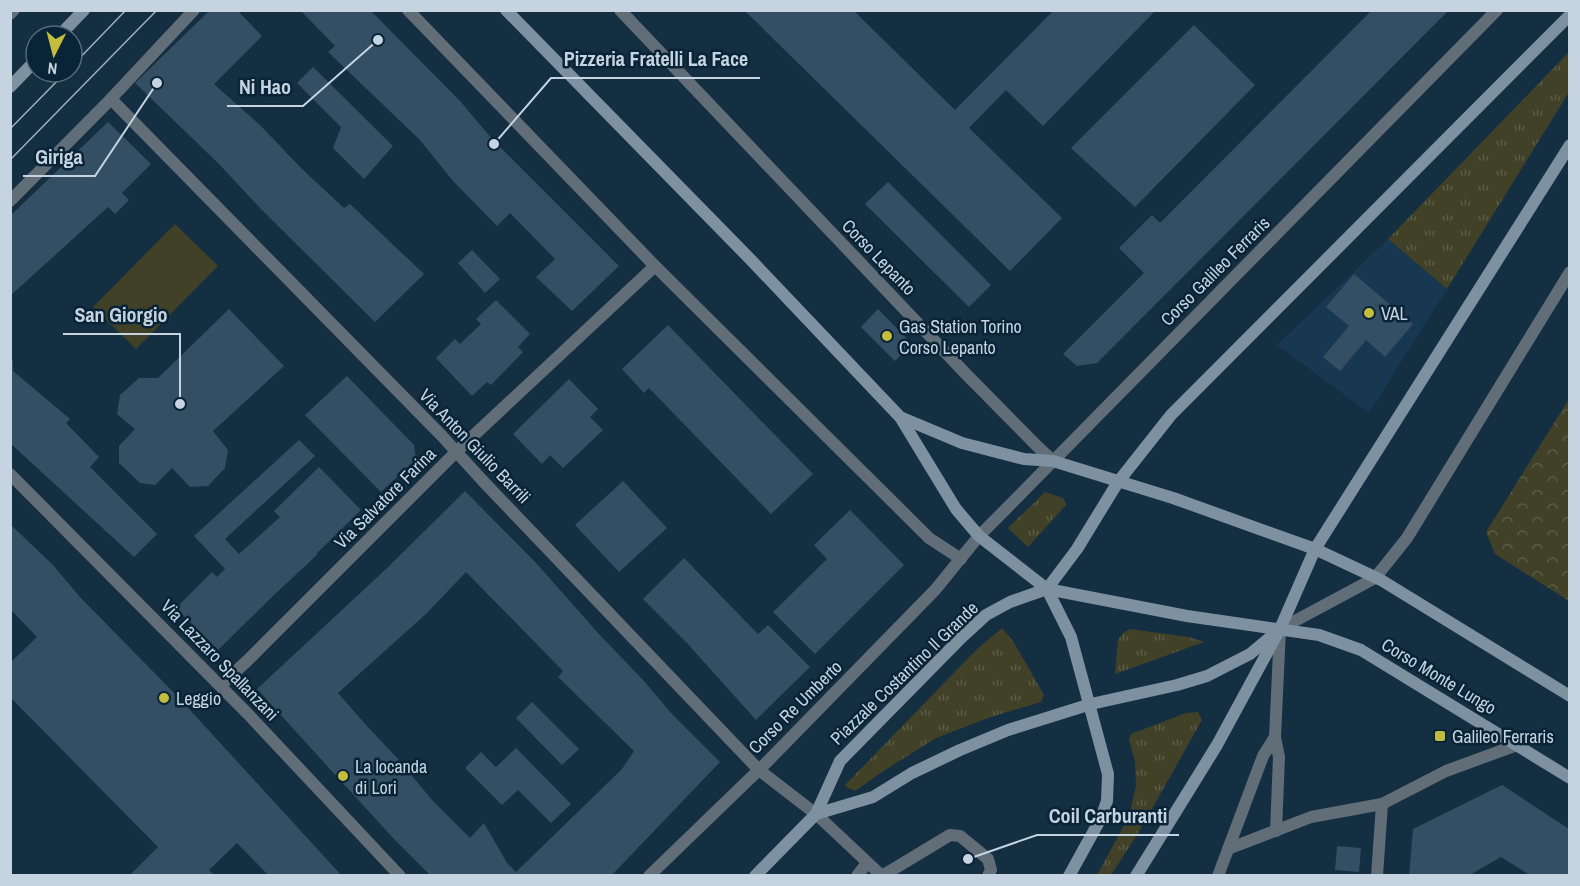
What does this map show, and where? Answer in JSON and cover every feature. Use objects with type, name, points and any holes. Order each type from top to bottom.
[{"type":"main road","points":[[71,24],[84,10]]},
{"type":"main road","points":[[506,10],[743,252],[900,417],[956,509],[979,536],[1047,589],[1071,637],[1108,774],[1107,801],[1101,818],[1069,876]]},
{"type":"main road","points":[[1047,589],[1077,549],[1118,482],[1171,415],[1569,15]]},
{"type":"main road","points":[[10,87],[24,72]]},
{"type":"main road","points":[[1136,876],[1217,745],[1280,629],[1315,549],[1569,145]]},
{"type":"main road","points":[[900,417],[962,443],[1024,459],[1053,461],[1173,498],[1315,549],[1409,597],[1569,696]]},
{"type":"main road","points":[[1047,589],[1187,616],[1280,629]]},
{"type":"main road","name":"Piazzale Costantino Il Grande","points":[[816,814],[840,761],[961,638],[986,615],[1010,602],[1047,589]]},
{"type":"main road","points":[[755,876],[816,814],[873,797],[912,773],[1008,730],[1090,704],[1207,676],[1250,654],[1280,629]]},
{"type":"main road","name":"Corso Monte Lungo","points":[[1280,629],[1319,635],[1361,650],[1569,778]]},
{"type":"street","points":[[10,14],[14,10]]},
{"type":"street","points":[[10,201],[111,99],[194,10]]},
{"type":"street","points":[[408,10],[655,266],[929,538],[961,559]]},
{"type":"street","name":"Corso Lepanto","points":[[620,10],[958,366],[1053,461]]},
{"type":"street","name":"Corso Galileo Ferraris","points":[[961,559],[979,536],[1497,10]]},
{"type":"street","name":"Via Anton Giulio Barrili","points":[[111,99],[456,452],[759,770],[816,814]]},
{"type":"street","name":"Via Salvatore Farina","points":[[221,685],[456,452],[655,266]]},
{"type":"street","points":[[1275,831],[1279,757],[1275,737],[1280,629],[1375,578],[1407,538],[1569,272]]},
{"type":"street","name":"Via Lazzaro Spallanzani","points":[[10,474],[221,685],[400,876]]},
{"type":"street","name":"Corso Re Umberto","points":[[649,876],[759,770],[935,590],[961,559]]},
{"type":"street","points":[[1218,876],[1263,756],[1275,737]]},
{"type":"street","points":[[1228,849],[1311,817],[1382,804],[1446,771],[1517,745]]},
{"type":"street","points":[[1377,876],[1382,804]]},
{"type":"street","points":[[816,814],[882,876],[950,835],[960,836],[988,859],[991,870],[988,876]]},
{"type":"street","points":[[857,876],[867,863]]},
{"type":"shaded area","points":[[1388,239],[1447,289],[1369,413],[1277,345]]},
{"type":"green space","points":[[1569,52],[1569,92],[1447,289],[1388,239]]},
{"type":"green space","points":[[175,224],[218,266],[136,349],[93,307]]},
{"type":"green space","points":[[1569,399],[1569,601],[1495,554],[1486,532]]},
{"type":"green space","points":[[1045,492],[1063,498],[1066,505],[1028,547],[1008,528]]},
{"type":"green space","points":[[1002,628],[1013,641],[1044,695],[1041,702],[991,717],[936,738],[855,791],[848,788],[845,785],[977,649]]},
{"type":"green space","points":[[1130,629],[1189,637],[1204,642],[1115,674],[1118,640]]},
{"type":"green space","points":[[1198,712],[1202,720],[1140,830],[1111,875],[1097,875],[1129,816],[1136,786],[1135,761],[1129,740],[1131,734],[1186,713]]},
{"type":"building","points":[[210,10],[237,10],[262,36],[214,84],[260,125],[344,208],[350,204],[424,274],[375,322],[219,164],[135,83]]},
{"type":"building","points":[[300,10],[369,10],[372,12],[460,101],[493,140],[619,266],[572,311],[536,277],[555,259],[510,213],[497,226],[453,181],[420,140],[328,52],[335,46]]},
{"type":"building","points":[[744,10],[853,10],[955,110],[1054,10],[1156,10],[1043,126],[1006,90],[969,128],[1062,218],[1010,271]]},
{"type":"building","points":[[1372,10],[1449,10],[1097,363],[1077,366],[1063,354],[1144,273],[1119,248],[1152,215],[1160,223]]},
{"type":"building","points":[[1194,25],[1255,85],[1135,207],[1071,148]]},
{"type":"building","points":[[313,67],[393,146],[364,179],[333,148],[341,127],[297,83]]},
{"type":"building","points":[[108,122],[151,164],[122,193],[129,200],[115,214],[108,207],[10,296],[10,216]]},
{"type":"building","points":[[888,182],[991,285],[969,307],[865,204]]},
{"type":"building","points":[[472,250],[500,279],[485,293],[458,263]]},
{"type":"building","points":[[1354,274],[1413,324],[1385,357],[1366,340],[1340,371],[1323,357],[1349,326],[1326,307]]},
{"type":"building","points":[[496,300],[530,334],[518,347],[523,352],[491,385],[487,382],[472,396],[436,358],[455,339],[460,344],[481,324],[476,319]]},
{"type":"building","points":[[229,309],[284,366],[213,431],[228,450],[225,468],[208,486],[190,487],[172,468],[155,485],[140,483],[119,463],[119,446],[135,429],[117,414],[120,395],[139,378],[158,378]]},
{"type":"building","points":[[878,309],[912,344],[895,361],[861,327]]},
{"type":"building","points":[[668,325],[813,474],[771,514],[649,388],[644,393],[622,369]]},
{"type":"building","points":[[10,359],[13,361],[13,371],[70,419],[66,423],[99,457],[90,467],[157,534],[134,557],[10,443]]},
{"type":"building","points":[[347,376],[414,445],[416,459],[381,492],[305,415]]},
{"type":"building","points":[[569,379],[598,409],[590,417],[603,430],[563,468],[550,455],[542,464],[513,434]]},
{"type":"building","points":[[299,440],[315,456],[225,539],[239,554],[280,517],[274,511],[319,467],[361,510],[218,650],[176,608],[212,572],[217,577],[225,569],[194,536]]},
{"type":"building","points":[[623,481],[667,528],[619,572],[575,525]]},
{"type":"building","points":[[465,491],[538,565],[672,714],[720,762],[611,876],[431,876],[393,838],[257,689],[385,570]],"holes":[[[466,572],[563,671],[558,677],[634,751],[622,769],[516,872],[507,863],[484,823],[470,838],[432,800],[338,693],[427,613]]]},
{"type":"building","points":[[850,510],[904,565],[815,654],[773,612],[827,559],[814,545]]},
{"type":"building","points":[[10,524],[53,565],[79,596],[180,699],[342,876],[269,876],[237,843],[209,870],[215,876],[129,876],[158,847],[10,697],[10,663],[37,637],[10,609]]},
{"type":"building","points":[[684,558],[758,634],[768,625],[810,667],[756,720],[686,642],[643,599]]},
{"type":"building","points":[[532,702],[579,749],[562,765],[516,718]]},
{"type":"building","points":[[516,748],[571,804],[551,823],[518,790],[502,805],[465,768],[481,752],[496,767]]},
{"type":"building","points":[[1502,785],[1569,829],[1569,876],[1531,876],[1501,857],[1468,876],[1409,876],[1413,829]]},
{"type":"building","points":[[1337,846],[1361,848],[1359,872],[1335,870]]},
{"type":"tram line","points":[[84,54],[126,10]]},
{"type":"tram line","points":[[10,160],[157,10]]},
{"type":"tram line","points":[[10,129],[54,84]]},
{"type":"place","name":"Ni Hao","points":[[378,40]]},
{"type":"place","name":"Giriga","points":[[157,83]]},
{"type":"place","name":"Pizzeria Fratelli La Face","points":[[494,144]]},
{"type":"place","name":"VAL","points":[[1369,313]]},
{"type":"place","name":"Gas Station Torino Corso Lepanto","points":[[887,336]]},
{"type":"place","name":"San Giorgio","points":[[180,404]]},
{"type":"place","name":"Leggio","points":[[164,698]]},
{"type":"place","name":"Galileo Ferraris","points":[[1440,736]]},
{"type":"place","name":"La locanda di Lori","points":[[343,776]]},
{"type":"place","name":"Coil Carburanti","points":[[968,859]]}]
